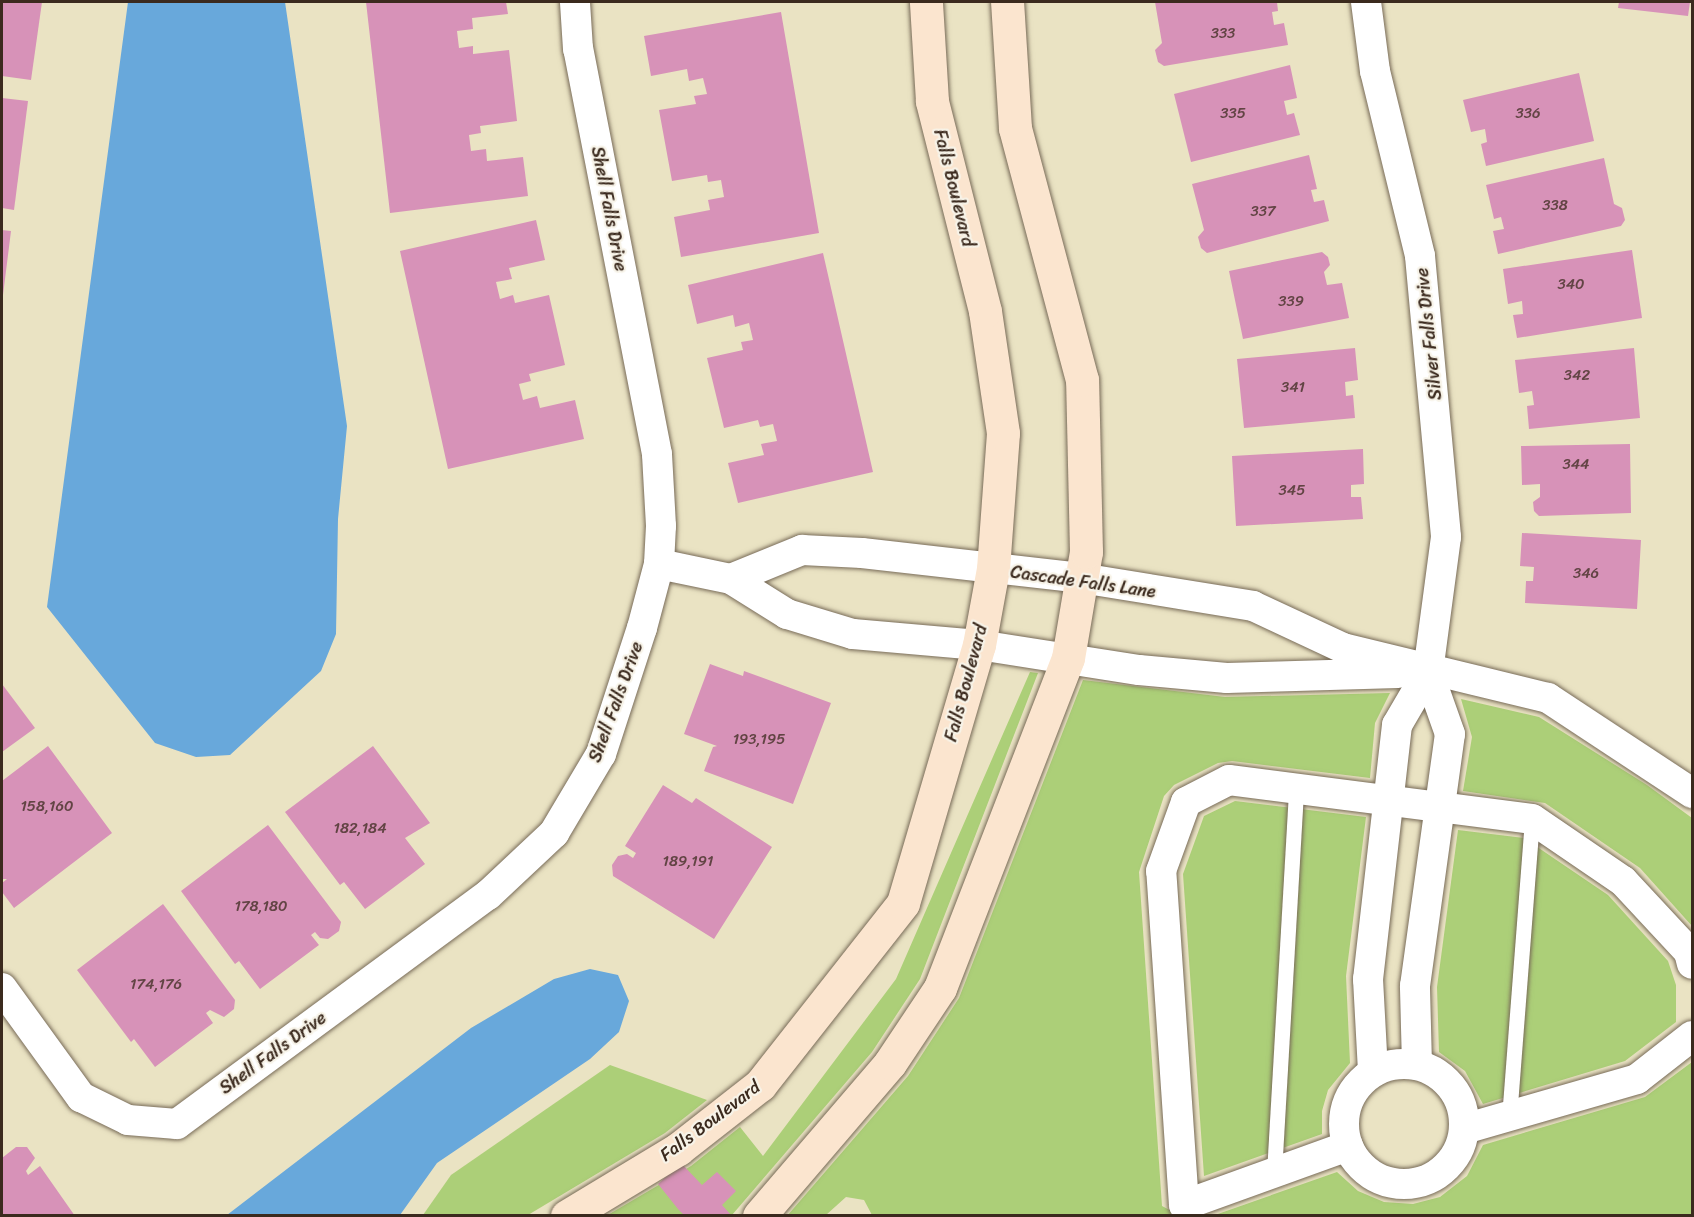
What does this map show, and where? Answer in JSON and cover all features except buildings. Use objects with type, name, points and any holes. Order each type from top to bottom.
[{"type":"street","name":"Shell Falls Drive","points":[[2,988],[81,1097],[128,1120],[177,1124],[488,895],[554,833],[601,754],[659,564],[657,454],[578,49],[575,2]]},
{"type":"street","name":"Falls Boulevard","points":[[567,1215],[678,1149],[760,1085],[903,903],[979,645],[993,569],[1003,433],[985,311],[932,101],[926,2]]},
{"type":"street","points":[[759,1215],[890,1063],[940,988],[1068,658],[1086,552],[1082,380],[1015,128],[1007,2]]},
{"type":"street","name":"Silver Falls Drive","points":[[1366,2],[1375,71],[1420,256],[1435,395],[1446,537],[1428,672]]},
{"type":"street","name":"Cascade Falls Lane","points":[[731,579],[802,550],[862,553],[1081,578],[1253,606],[1343,648],[1428,672],[1548,698],[1692,793]]},
{"type":"street","name":"Cascade Falls Lane","points":[[659,564],[731,579],[787,614],[853,633],[979,645],[1139,670],[1227,678],[1428,672]]},
{"type":"street","points":[[1373,1072],[1368,979],[1397,725],[1428,672]]},
{"type":"street","points":[[1417,1065],[1415,986],[1450,734],[1428,672]]},
{"type":"street","points":[[1348,1146],[1184,1205],[1161,871],[1186,802],[1229,780],[1532,819],[1623,881],[1689,952],[1692,964]]},
{"type":"street","points":[[1464,1129],[1509,1118],[1637,1079],[1692,1036]]},
{"type":"street","points":[[1394,1064],[1417,1065],[1433,1071],[1452,1088],[1463,1112],[1464,1129],[1459,1148],[1448,1166],[1432,1178],[1413,1184],[1392,1184],[1373,1177],[1358,1164],[1348,1146],[1344,1113],[1359,1083],[1373,1072],[1394,1064]]},
{"type":"lane","points":[[1274,1173],[1296,789]]},
{"type":"lane","points":[[1509,1118],[1532,819]]},
{"type":"green space","points":[[1030,672],[1038,673],[920,979],[872,1052],[732,1215],[606,1216],[691,1166],[740,1127],[763,1156],[896,979]]},
{"type":"green space","points":[[1083,680],[1225,697],[1390,693],[1375,723],[1370,778],[1232,761],[1218,763],[1174,785],[1164,796],[1139,872],[1162,1206],[1179,1215],[872,1215],[864,1200],[846,1197],[826,1215],[787,1216],[908,1076],[959,998]]},
{"type":"green space","points":[[1461,699],[1539,717],[1647,785],[1692,818],[1692,926],[1640,868],[1545,803],[1463,791],[1472,737]]},
{"type":"green space","points":[[1235,801],[1366,817],[1346,976],[1350,1063],[1328,1090],[1322,1111],[1322,1134],[1204,1176],[1183,874],[1204,816]]},
{"type":"green space","points":[[1458,830],[1524,838],[1608,895],[1668,961],[1676,985],[1676,1022],[1625,1061],[1483,1104],[1465,1071],[1439,1052],[1437,987]]},
{"type":"green space","points":[[1692,1062],[1692,1215],[1215,1215],[1337,1172],[1358,1191],[1384,1202],[1413,1204],[1440,1197],[1467,1176],[1483,1145],[1645,1097]]},
{"type":"green space","points":[[610,1065],[707,1100],[665,1133],[528,1215],[423,1215],[451,1175]]},
{"type":"water","points":[[128,2],[285,2],[347,426],[338,519],[336,634],[321,671],[230,755],[196,757],[155,743],[47,607]]},
{"type":"water","points":[[590,969],[618,975],[629,1001],[619,1032],[590,1059],[437,1163],[400,1215],[227,1215],[471,1028],[554,979]]}]
